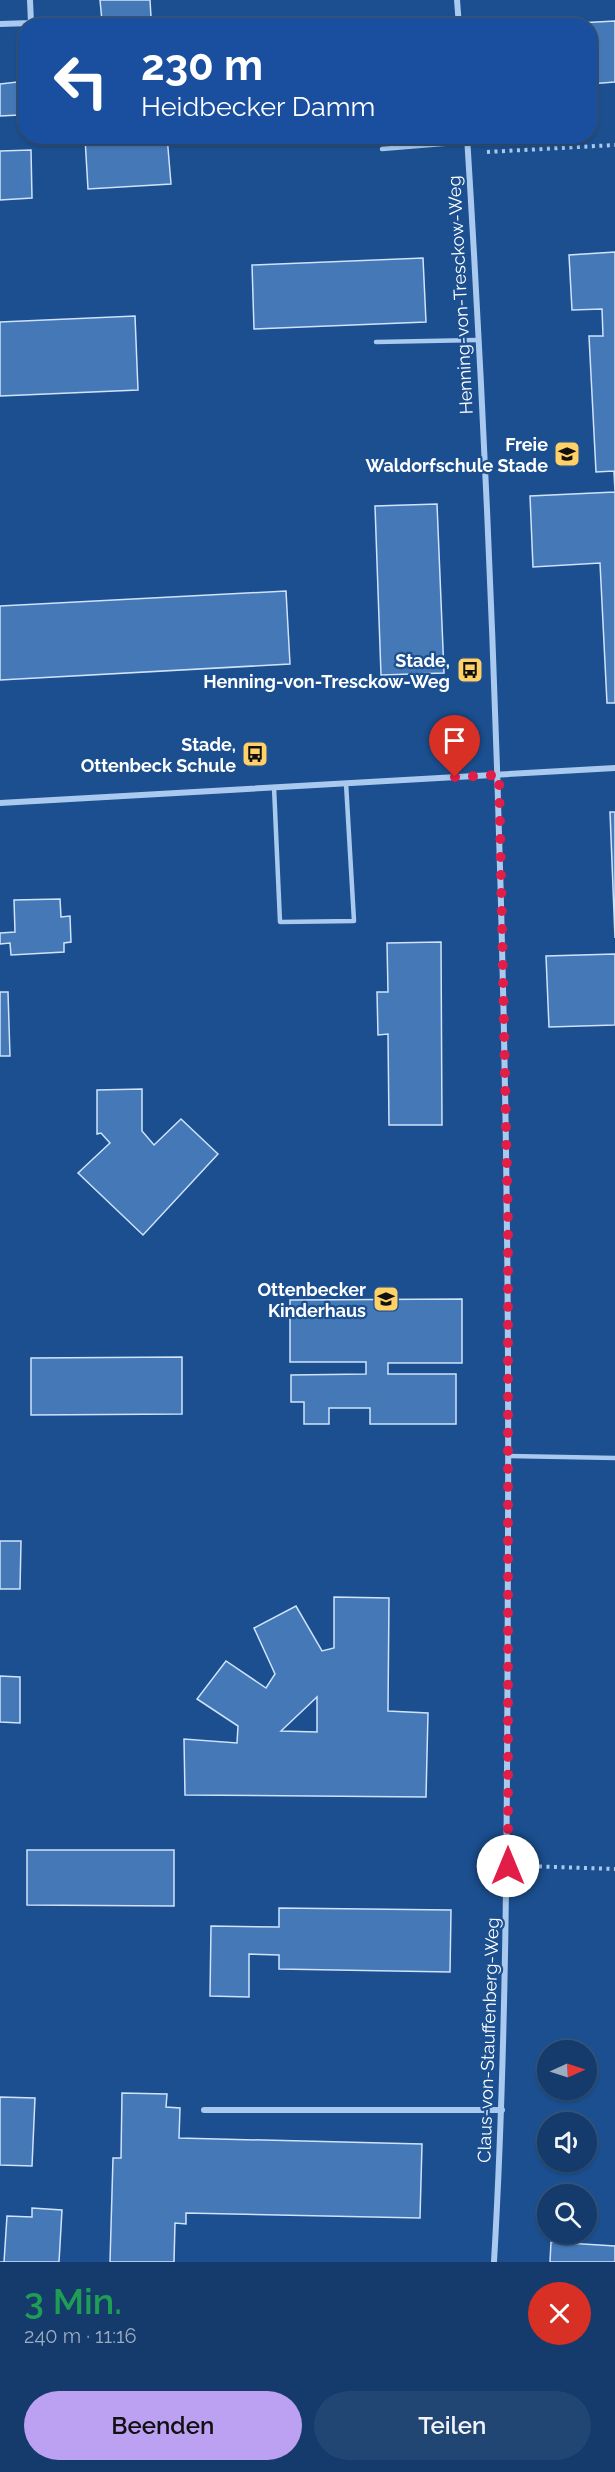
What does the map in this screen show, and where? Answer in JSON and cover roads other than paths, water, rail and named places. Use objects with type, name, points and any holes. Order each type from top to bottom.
[{"type":"street","points":[[30,0],[31,18]]},
{"type":"street","points":[[457,0],[458,18]]},
{"type":"street","points":[[0,24],[18,24]]},
{"type":"street","name":"Henning-von-Tresckow-Weg","points":[[467,144],[499,775]]},
{"type":"street","points":[[0,803],[615,768]]},
{"type":"street","name":"Claus-von-Stauffenberg-Weg","points":[[494,2262],[502,2110],[508,1866],[508,1226],[499,775]]},
{"type":"street","points":[[204,2110],[502,2110]]},
{"type":"lane","points":[[382,149],[424,144]]},
{"type":"lane","points":[[376,342],[478,340]]},
{"type":"lane","points":[[274,788],[280,922],[354,921],[346,783]]},
{"type":"lane","points":[[509,1456],[615,1458]]},
{"type":"place","name":"Freie Waldorfschule Stade","points":[[567,454]]},
{"type":"place","name":"Stade, Henning-von-Tresckow-Weg","points":[[470,670]]},
{"type":"place","name":"Stade, Ottenbeck Schule","points":[[255,754]]},
{"type":"place","name":"Ottenbecker Kinderhaus","points":[[386,1299]]}]
